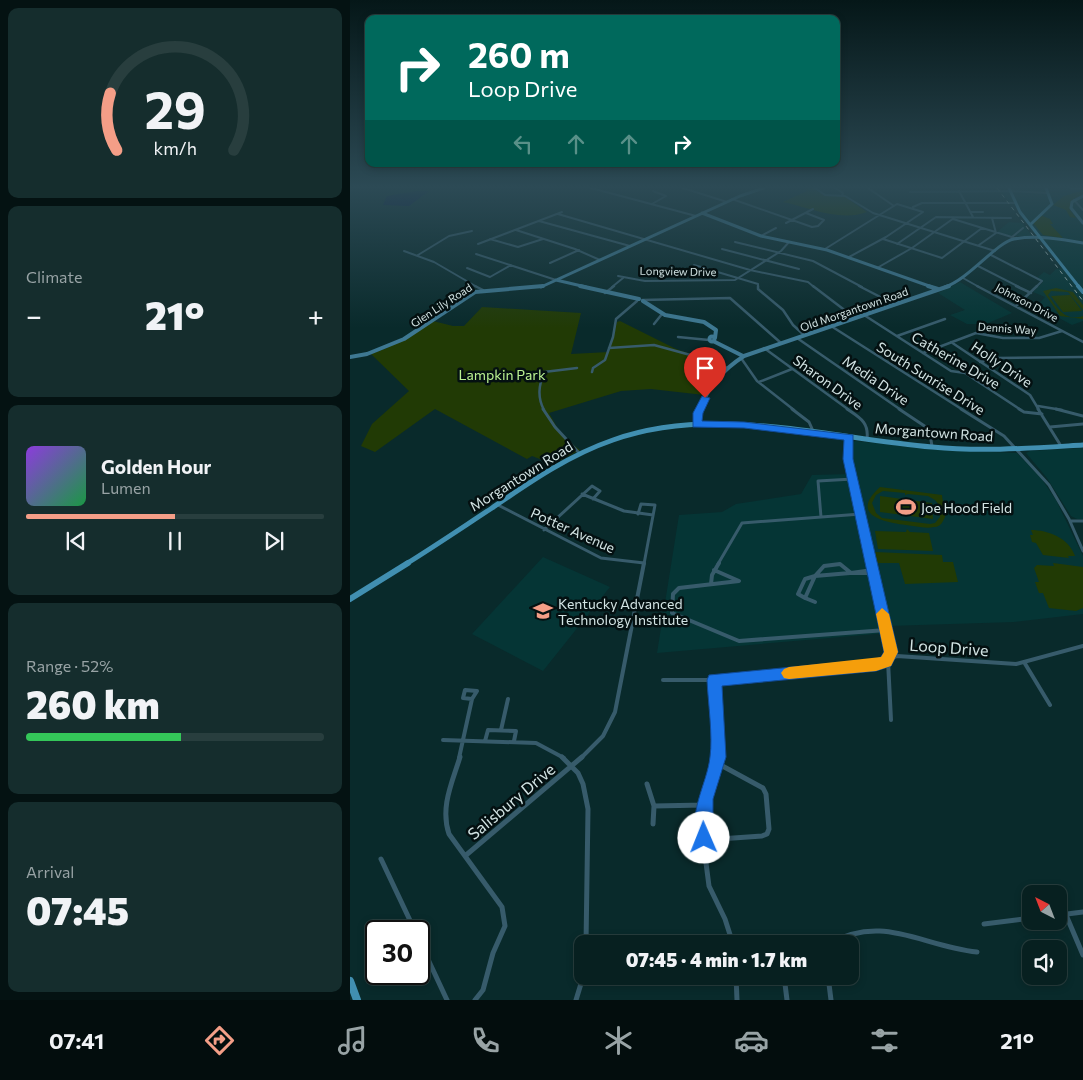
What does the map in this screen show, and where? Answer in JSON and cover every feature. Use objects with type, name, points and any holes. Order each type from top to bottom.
[{"type":"main road","points":[[1039,235],[1083,292]]},
{"type":"main road","name":"Morgantown Road","points":[[350,599],[554,467],[580,454],[632,434],[697,424],[744,425],[932,447],[1018,449],[1083,445]]},
{"type":"main road","points":[[350,981],[358,1000]]},
{"type":"street","points":[[418,255],[449,236],[455,235]]},
{"type":"street","points":[[478,244],[503,235]]},
{"type":"street","points":[[531,235],[579,250],[600,260]]},
{"type":"street","points":[[589,235],[630,246]]},
{"type":"street","points":[[631,235],[752,270],[808,282],[855,318]]},
{"type":"street","name":"Glen Lily Road","points":[[350,357],[367,354],[400,341],[470,294],[482,290],[533,289],[655,235]]},
{"type":"street","points":[[758,235],[825,250],[938,289]]},
{"type":"street","points":[[825,250],[849,235]]},
{"type":"street","points":[[849,258],[888,235]]},
{"type":"street","points":[[897,244],[910,235]]},
{"type":"street","points":[[877,268],[931,235]]},
{"type":"street","points":[[943,235],[996,251]]},
{"type":"street","points":[[882,239],[942,258],[973,235]]},
{"type":"street","points":[[979,246],[993,235]]},
{"type":"street","points":[[1005,235],[1083,243]]},
{"type":"street","name":"Old Morgantown Road","points":[[697,424],[698,413],[705,398],[728,368],[742,357],[938,289],[963,278],[1013,237]]},
{"type":"street","points":[[490,239],[518,247],[544,239]]},
{"type":"street","points":[[735,242],[813,261],[894,304]]},
{"type":"street","points":[[738,279],[765,262],[790,242]]},
{"type":"street","points":[[722,249],[765,262],[799,269]]},
{"type":"street","points":[[550,263],[579,250]]},
{"type":"street","points":[[404,251],[439,265],[482,290]]},
{"type":"street","points":[[476,254],[556,280],[640,301],[730,298],[781,343]]},
{"type":"street","points":[[991,255],[1041,280],[1016,306]]},
{"type":"street","points":[[467,268],[490,277],[512,265]]},
{"type":"street","points":[[694,265],[758,284],[758,289],[783,310],[793,325],[804,335]]},
{"type":"street","points":[[978,266],[1030,293]]},
{"type":"street","name":"Longview Drive","points":[[618,276],[647,282],[738,279]]},
{"type":"street","points":[[605,293],[623,277]]},
{"type":"street","name":"Johnson Drive","points":[[963,278],[1083,342]]},
{"type":"street","points":[[640,301],[662,314],[706,323],[716,330],[713,339]]},
{"type":"street","points":[[592,372],[593,368],[605,360],[617,318],[640,301]]},
{"type":"street","points":[[654,324],[662,314]]},
{"type":"street","name":"Catherine Drive","points":[[864,314],[951,371],[965,373],[1024,412],[1042,414]]},
{"type":"street","points":[[897,336],[945,319]]},
{"type":"street","name":"South Sunrise Drive","points":[[830,326],[1004,436],[1018,449],[1049,485],[1070,521],[1083,551]]},
{"type":"street","name":"Dennis Way","points":[[923,353],[978,333],[1000,338],[1040,338],[1062,331]]},
{"type":"street","points":[[678,337],[713,339],[742,357],[759,382],[809,422],[814,433]]},
{"type":"street","name":"Media Drive","points":[[796,337],[929,429],[932,447]]},
{"type":"street","name":"Holly Drive","points":[[951,342],[1028,392],[1061,446]]},
{"type":"street","points":[[609,348],[654,345],[705,359],[728,368]]},
{"type":"street","name":"Sharon Drive","points":[[764,348],[864,420],[868,428],[867,440]]},
{"type":"street","points":[[980,362],[996,358],[1083,357]]},
{"type":"street","points":[[576,368],[544,372],[538,392],[540,403],[556,430],[580,454]]},
{"type":"street","points":[[759,382],[792,369]]},
{"type":"street","name":"Holly Drive","points":[[1038,406],[1056,408],[1083,416]]},
{"type":"street","points":[[1075,415],[1079,419],[1077,423]]},
{"type":"street","points":[[1050,427],[1077,423],[1083,424]]},
{"type":"street","points":[[850,438],[848,456],[891,652],[889,659],[891,720]]},
{"type":"street","points":[[821,517],[818,481],[853,479]]},
{"type":"street","points":[[544,530],[588,488],[594,487],[600,492],[593,498]]},
{"type":"street","points":[[582,494],[624,512],[638,514],[653,515],[655,505],[641,504],[638,514]]},
{"type":"street","name":"Potter Avenue","points":[[497,504],[544,530],[605,559],[644,563]]},
{"type":"street","points":[[711,584],[714,570],[742,523],[861,514]]},
{"type":"street","name":"Salisbury Drive","points":[[465,856],[601,739],[613,718],[653,515]]},
{"type":"street","points":[[1070,521],[1083,521]]},
{"type":"street","points":[[805,598],[815,576],[824,566],[837,564],[843,566],[851,573]]},
{"type":"street","points":[[714,570],[739,581],[677,589],[673,594],[672,613],[739,641],[886,630]]},
{"type":"street","points":[[819,571],[823,575]]},
{"type":"street","points":[[815,602],[799,596],[805,579],[809,576],[873,571]]},
{"type":"street","name":"Loop Drive","points":[[663,680],[714,680],[876,665],[889,659],[916,656],[952,661],[970,660],[1004,664],[1024,662],[1083,646]]},
{"type":"street","points":[[1024,662],[1050,705]]},
{"type":"street","points":[[714,680],[718,763],[704,805],[704,840],[709,886],[725,919],[729,935]]},
{"type":"street","points":[[472,699],[445,804],[444,817],[449,834],[502,907],[506,919],[493,954],[483,990],[475,1000]]},
{"type":"street","points":[[500,730],[508,699]]},
{"type":"street","points":[[485,741],[488,730],[516,730],[514,742]]},
{"type":"street","points":[[444,740],[514,742],[547,746],[572,765],[583,784],[588,809],[586,935]]},
{"type":"street","points":[[704,840],[762,836],[767,834],[769,829],[766,794],[763,788],[718,763]]},
{"type":"street","points":[[647,784],[654,806],[653,824]]},
{"type":"street","points":[[654,806],[704,805]]},
{"type":"street","points":[[381,858],[410,920]]},
{"type":"street","points":[[1068,915],[1083,912]]},
{"type":"street","points":[[984,924],[1022,919]]},
{"type":"street","points":[[1068,920],[1083,955]]},
{"type":"street","points":[[845,935],[855,930],[879,929],[908,934],[948,949],[977,952]]},
{"type":"street","points":[[430,964],[447,1000]]},
{"type":"street","points":[[576,1000],[581,985]]},
{"type":"street","points":[[737,985],[738,1000]]},
{"type":"street","points":[[785,985],[787,1000]]},
{"type":"street","points":[[829,985],[831,1000]]},
{"type":"shaded area","points":[[1031,235],[1033,237],[1014,236]]},
{"type":"shaded area","points":[[1037,235],[1083,235],[1083,321],[1072,325],[1037,306],[1045,297],[1033,292],[1043,282],[1038,277],[1044,272],[1050,275],[1056,269],[1062,268]]},
{"type":"shaded area","points":[[960,282],[1012,313],[986,324],[967,324],[950,315],[965,310],[938,293]]},
{"type":"shaded area","points":[[852,442],[941,450],[1017,453],[1041,478],[1056,500],[1083,556],[1083,614],[1014,622],[888,626],[850,455]]},
{"type":"shaded area","points":[[1083,448],[1083,519],[1077,519],[1071,516],[1047,478],[1026,453],[1030,451]]},
{"type":"shaded area","points":[[852,474],[887,633],[657,653],[679,515],[722,512],[736,504],[801,494],[812,475]]},
{"type":"shaded area","name":"Kentucky Advanced Technology Institute","points":[[543,557],[610,587],[543,671],[472,634]]},
{"type":"green space","points":[[1043,235],[1060,235],[1063,238]]},
{"type":"green space","points":[[1056,288],[1073,292],[1083,305],[1083,310],[1068,292],[1051,291],[1048,295],[1058,309],[1071,317],[1083,316],[1083,319],[1060,316],[1043,291]]},
{"type":"green space","points":[[1070,295],[1082,311],[1063,312],[1051,296]]},
{"type":"green space","name":"Lampkin Park","points":[[482,307],[581,313],[571,354],[609,352],[617,322],[620,321],[676,349],[727,366],[704,395],[651,389],[621,391],[549,413],[562,436],[580,450],[553,464],[532,456],[527,459],[435,409],[375,452],[361,446],[372,424],[409,391],[371,354],[387,348],[433,321],[453,326],[464,326]]},
{"type":"green space","points":[[880,487],[942,495],[945,518],[939,526],[931,528],[887,522],[872,515],[868,510],[871,496]],"holes":[[[883,491],[905,493],[905,495],[928,496],[935,500],[940,506],[940,517],[935,523],[930,524],[882,518],[876,513],[872,503],[876,495]]]},
{"type":"green space","name":"Joe Hood Field","points":[[880,496],[932,503],[933,519],[880,512]]},
{"type":"green space","points":[[907,529],[910,532],[929,533],[933,551],[878,549],[875,531],[906,532]]},
{"type":"green space","points":[[1031,530],[1051,533],[1057,536],[1068,544],[1075,556],[1068,556],[1069,558],[1043,555],[1036,543],[1032,542],[1030,535],[1033,535]]},
{"type":"green space","points":[[875,552],[942,555],[943,562],[953,562],[958,582],[905,584],[899,563],[877,563]]},
{"type":"green space","points":[[1053,563],[1083,567],[1083,608],[1076,611],[1049,608],[1043,593],[1039,593],[1035,582],[1039,582],[1034,568],[1037,565],[1054,566]]},
{"type":"railway","points":[[1033,235],[1083,301]]},
{"type":"slow traffic","points":[[789,673],[876,665],[886,662],[890,658],[891,652],[882,614]]},
{"type":"place","name":"Joe Hood Field","points":[[906,507]]},
{"type":"place","name":"Kentucky Advanced Technology Institute","points":[[543,611]]},
{"type":"route","points":[[704,838],[705,799],[718,757],[717,700],[714,680],[876,665],[886,662],[891,655],[848,459],[847,452],[850,438],[744,425],[697,424],[698,413],[705,398]]}]
